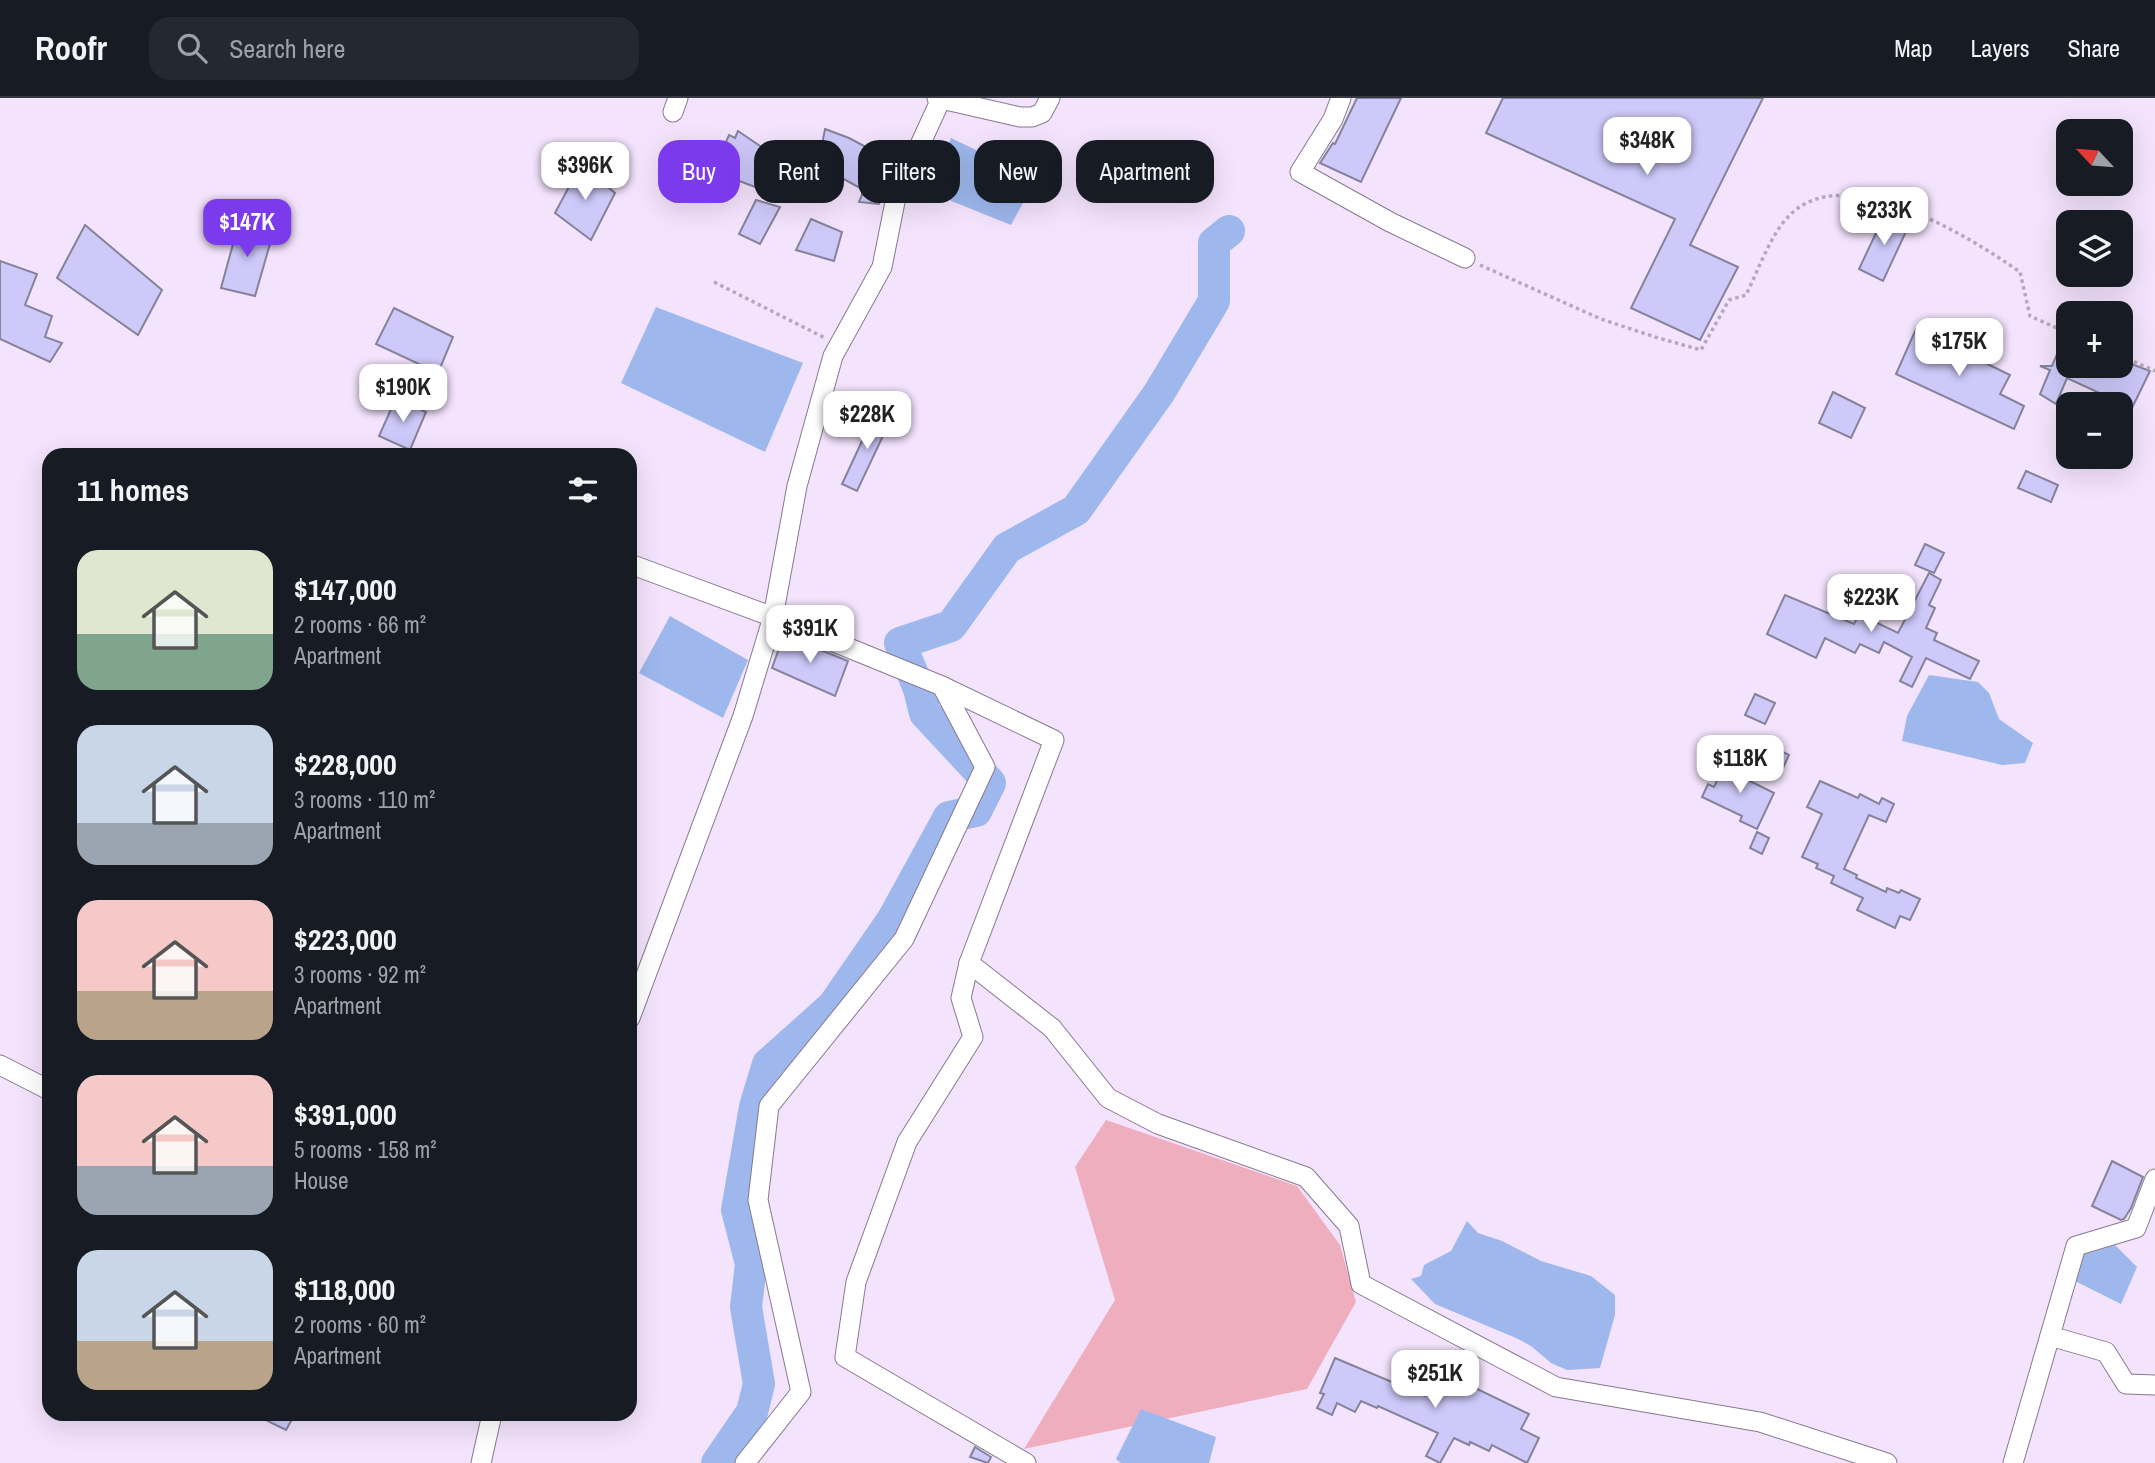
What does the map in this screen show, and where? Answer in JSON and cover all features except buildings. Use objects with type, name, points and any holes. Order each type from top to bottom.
[{"type":"street","points":[[637,999],[743,716],[773,617],[796,486],[833,356],[882,267],[896,197],[939,99],[1027,117],[1042,113],[1050,98]]},
{"type":"street","points":[[1341,98],[1333,118],[1300,172],[1390,222],[1465,258]]},
{"type":"street","points":[[637,567],[773,617],[942,686],[1054,740],[969,963],[961,998],[973,1037],[907,1142],[856,1282],[845,1357],[1027,1463]]},
{"type":"street","points":[[746,1463],[802,1392],[758,1200],[769,1106],[904,939],[985,767],[942,686]]},
{"type":"street","points":[[969,963],[1052,1028],[1108,1098],[1158,1124],[1306,1177],[1349,1226],[1361,1284],[1556,1387],[1760,1422],[1887,1463]]},
{"type":"street","points":[[0,1065],[42,1086]]},
{"type":"street","points":[[2014,1463],[2076,1246],[2136,1228],[2155,1179]]},
{"type":"street","points":[[2050,1336],[2106,1352],[2126,1384],[2155,1385]]},
{"type":"street","points":[[481,1463],[490,1421]]},
{"type":"path","points":[[1465,258],[1601,319],[1701,350],[1729,300],[1746,295],[1778,231],[1790,214],[1806,204],[1831,196],[1858,195],[1901,207],[1940,223],[1996,255],[2020,272],[2030,316],[2056,328]]},
{"type":"path","points":[[714,282],[839,345]]},
{"type":"path","points":[[2133,361],[2155,371]]},
{"type":"shaded area","points":[[1106,1120],[1297,1186],[1340,1245],[1356,1302],[1307,1389],[1024,1449],[1115,1300],[1075,1167]]},
{"type":"water","points":[[960,142],[974,149],[974,203],[1023,203],[1011,225],[956,203],[960,203]]},
{"type":"water","points":[[656,307],[803,363],[765,452],[621,383]]},
{"type":"water","points":[[670,616],[748,660],[723,718],[639,673]]},
{"type":"water","points":[[1929,675],[1978,682],[1989,693],[1999,719],[2033,743],[2025,763],[2002,765],[1902,741],[1907,716]]},
{"type":"water","points":[[1467,1221],[1478,1233],[1502,1241],[1541,1261],[1591,1276],[1615,1295],[1615,1315],[1600,1368],[1567,1370],[1551,1363],[1531,1346],[1516,1338],[1435,1304],[1411,1279],[1421,1276],[1424,1265],[1451,1251]]},
{"type":"water","points":[[2115,1245],[2137,1267],[2121,1304],[2075,1281],[2082,1255]]},
{"type":"water","points":[[1141,1409],[1216,1437],[1209,1463],[1121,1463],[1116,1459]]},
{"type":"waterway","points":[[717,1463],[752,1412],[759,1384],[746,1307],[751,1264],[737,1210],[755,1107],[768,1064],[833,1006],[893,919],[949,817],[976,811],[990,783],[925,713],[919,689],[900,643],[951,626],[1007,548],[1076,510],[1159,393],[1214,301],[1214,243],[1229,231]]}]
